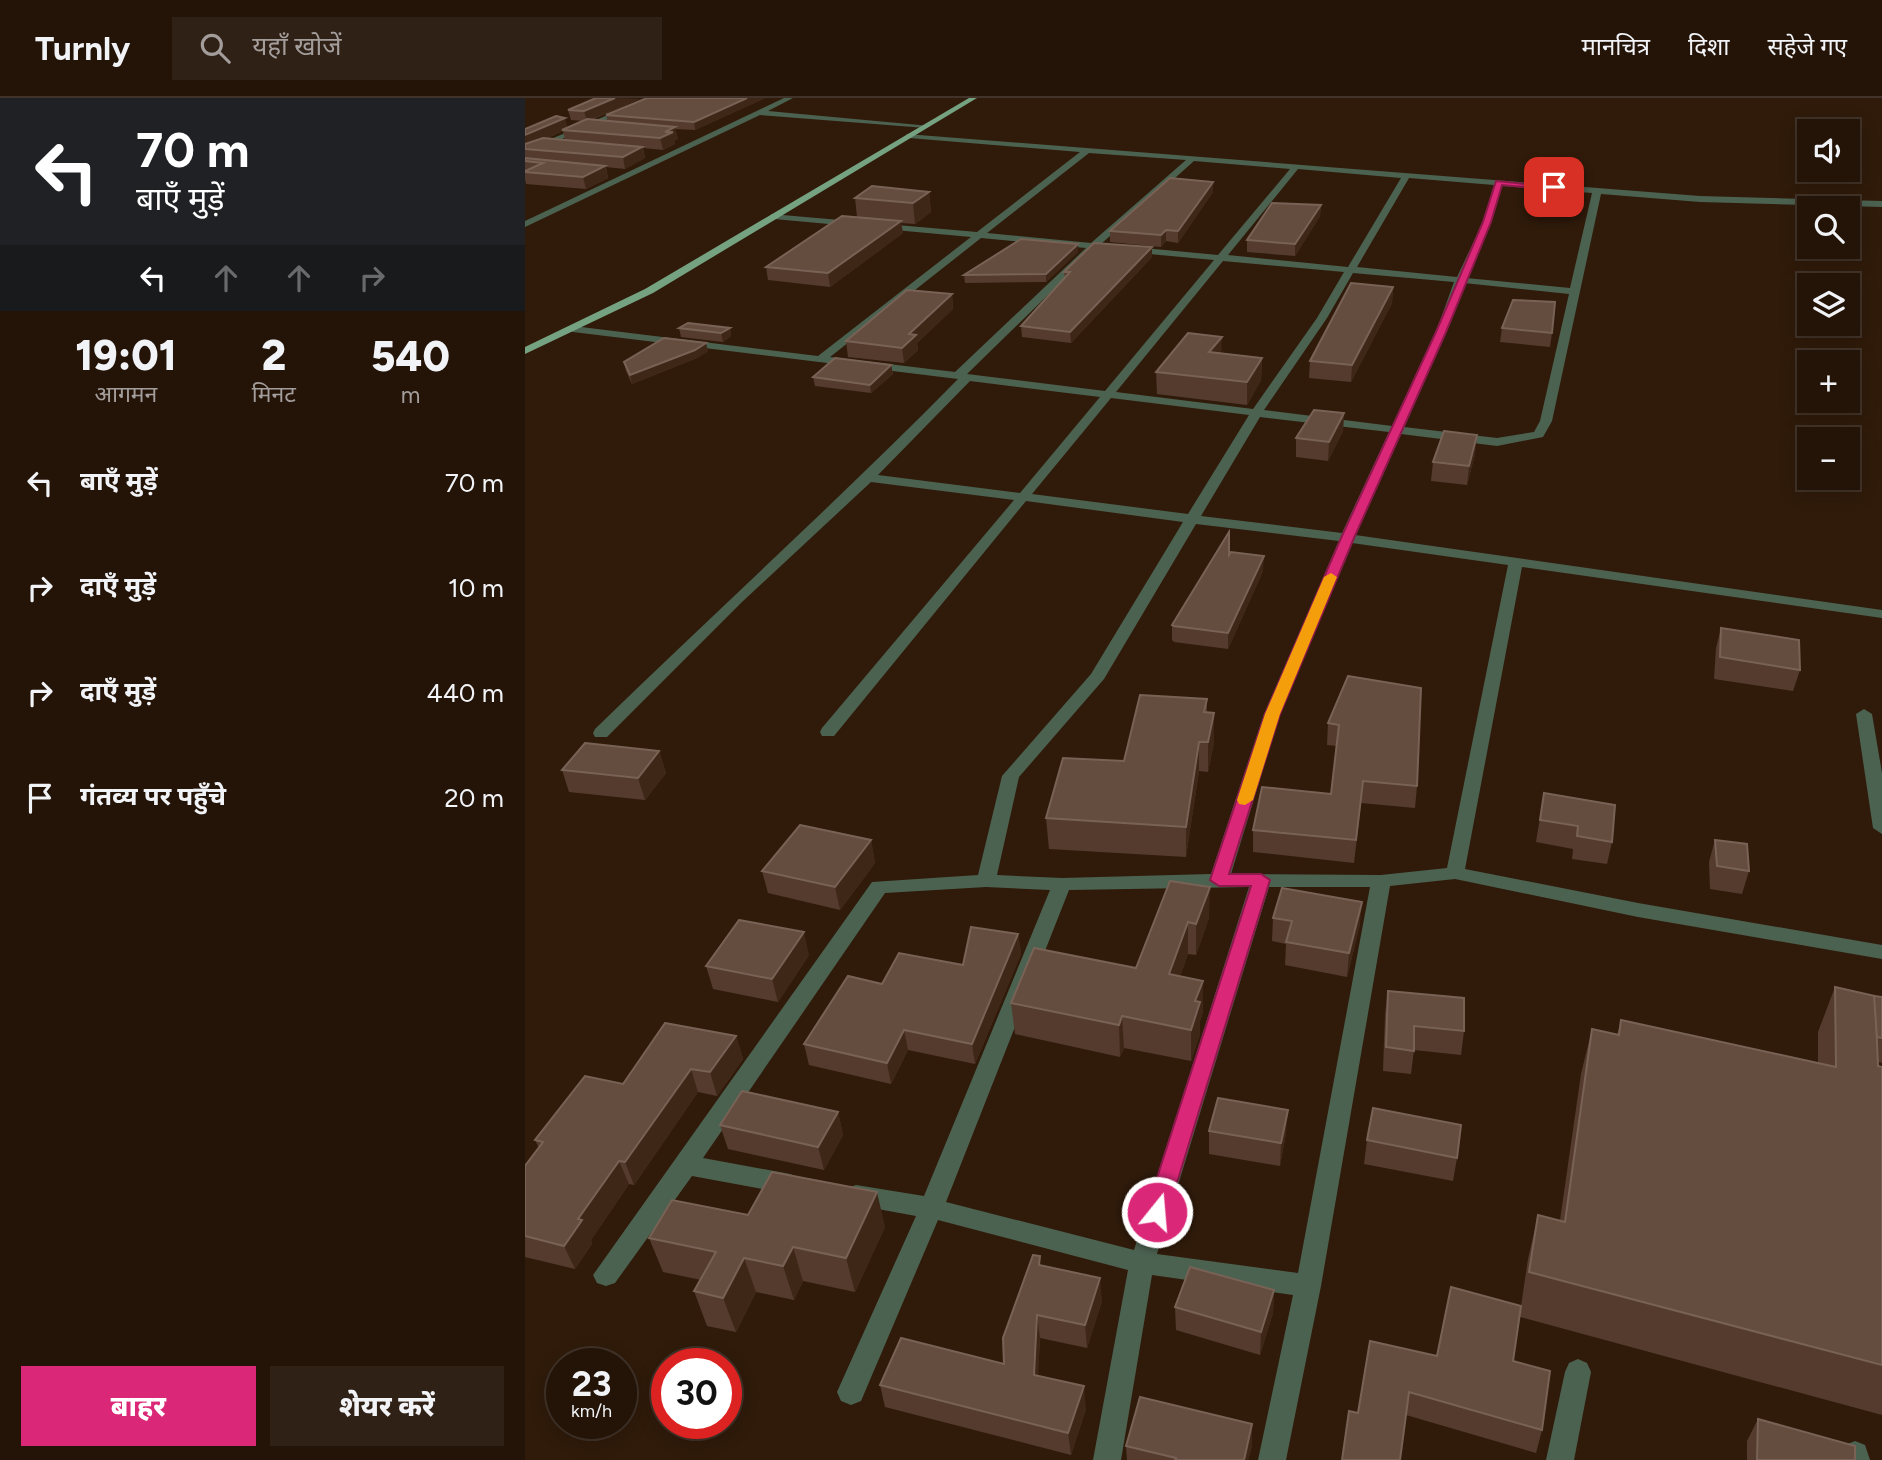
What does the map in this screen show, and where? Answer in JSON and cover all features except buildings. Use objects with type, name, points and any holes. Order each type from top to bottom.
[{"type":"main road","points":[[525,351],[649,291],[974,98]]},
{"type":"street","points":[[525,153],[653,98]]},
{"type":"street","points":[[525,224],[790,98]]},
{"type":"street","points":[[759,113],[926,126]]},
{"type":"street","points":[[564,124],[614,128]]},
{"type":"street","points":[[696,135],[710,136]]},
{"type":"street","points":[[909,136],[1733,201],[1882,204]]},
{"type":"street","points":[[545,144],[573,147]]},
{"type":"street","points":[[821,359],[1086,151]]},
{"type":"street","points":[[655,154],[669,155]]},
{"type":"street","points":[[601,733],[737,599],[868,478],[963,377],[1094,245],[1192,159]]},
{"type":"street","points":[[828,732],[1295,168]]},
{"type":"street","points":[[616,173],[629,174]]},
{"type":"street","points":[[986,881],[1011,776],[1098,676],[1257,412],[1352,270],[1406,176]]},
{"type":"street","points":[[1219,880],[1272,714],[1347,538],[1441,332],[1460,280],[1487,222],[1499,183]]},
{"type":"street","points":[[573,329],[1497,442],[1539,434],[1546,421],[1597,191]]},
{"type":"street","points":[[774,216],[1576,292]]},
{"type":"street","points":[[868,478],[1347,538],[1882,614]]},
{"type":"street","points":[[1455,873],[1516,562]]},
{"type":"street","points":[[1864,714],[1882,828]]},
{"type":"street","points":[[606,1275],[686,1165],[879,887],[986,881],[1062,884],[1219,880],[1381,881],[1455,873],[1638,911],[1882,952]]},
{"type":"street","points":[[1107,1460],[1142,1264],[1261,880]]},
{"type":"street","points":[[1272,1460],[1308,1286],[1381,881]]},
{"type":"street","points":[[852,1392],[931,1208],[1062,884]]},
{"type":"street","points":[[686,1165],[808,1187]]},
{"type":"street","points":[[835,1192],[931,1208],[1142,1264],[1308,1286]]},
{"type":"street","points":[[1559,1460],[1578,1372]]},
{"type":"slow traffic","points":[[1245,800],[1272,714],[1331,577]]},
{"type":"route","points":[[1157,1212],[1261,880],[1219,880],[1272,714],[1347,538],[1441,332],[1460,280],[1468,268],[1487,222],[1499,183],[1554,187]]}]
